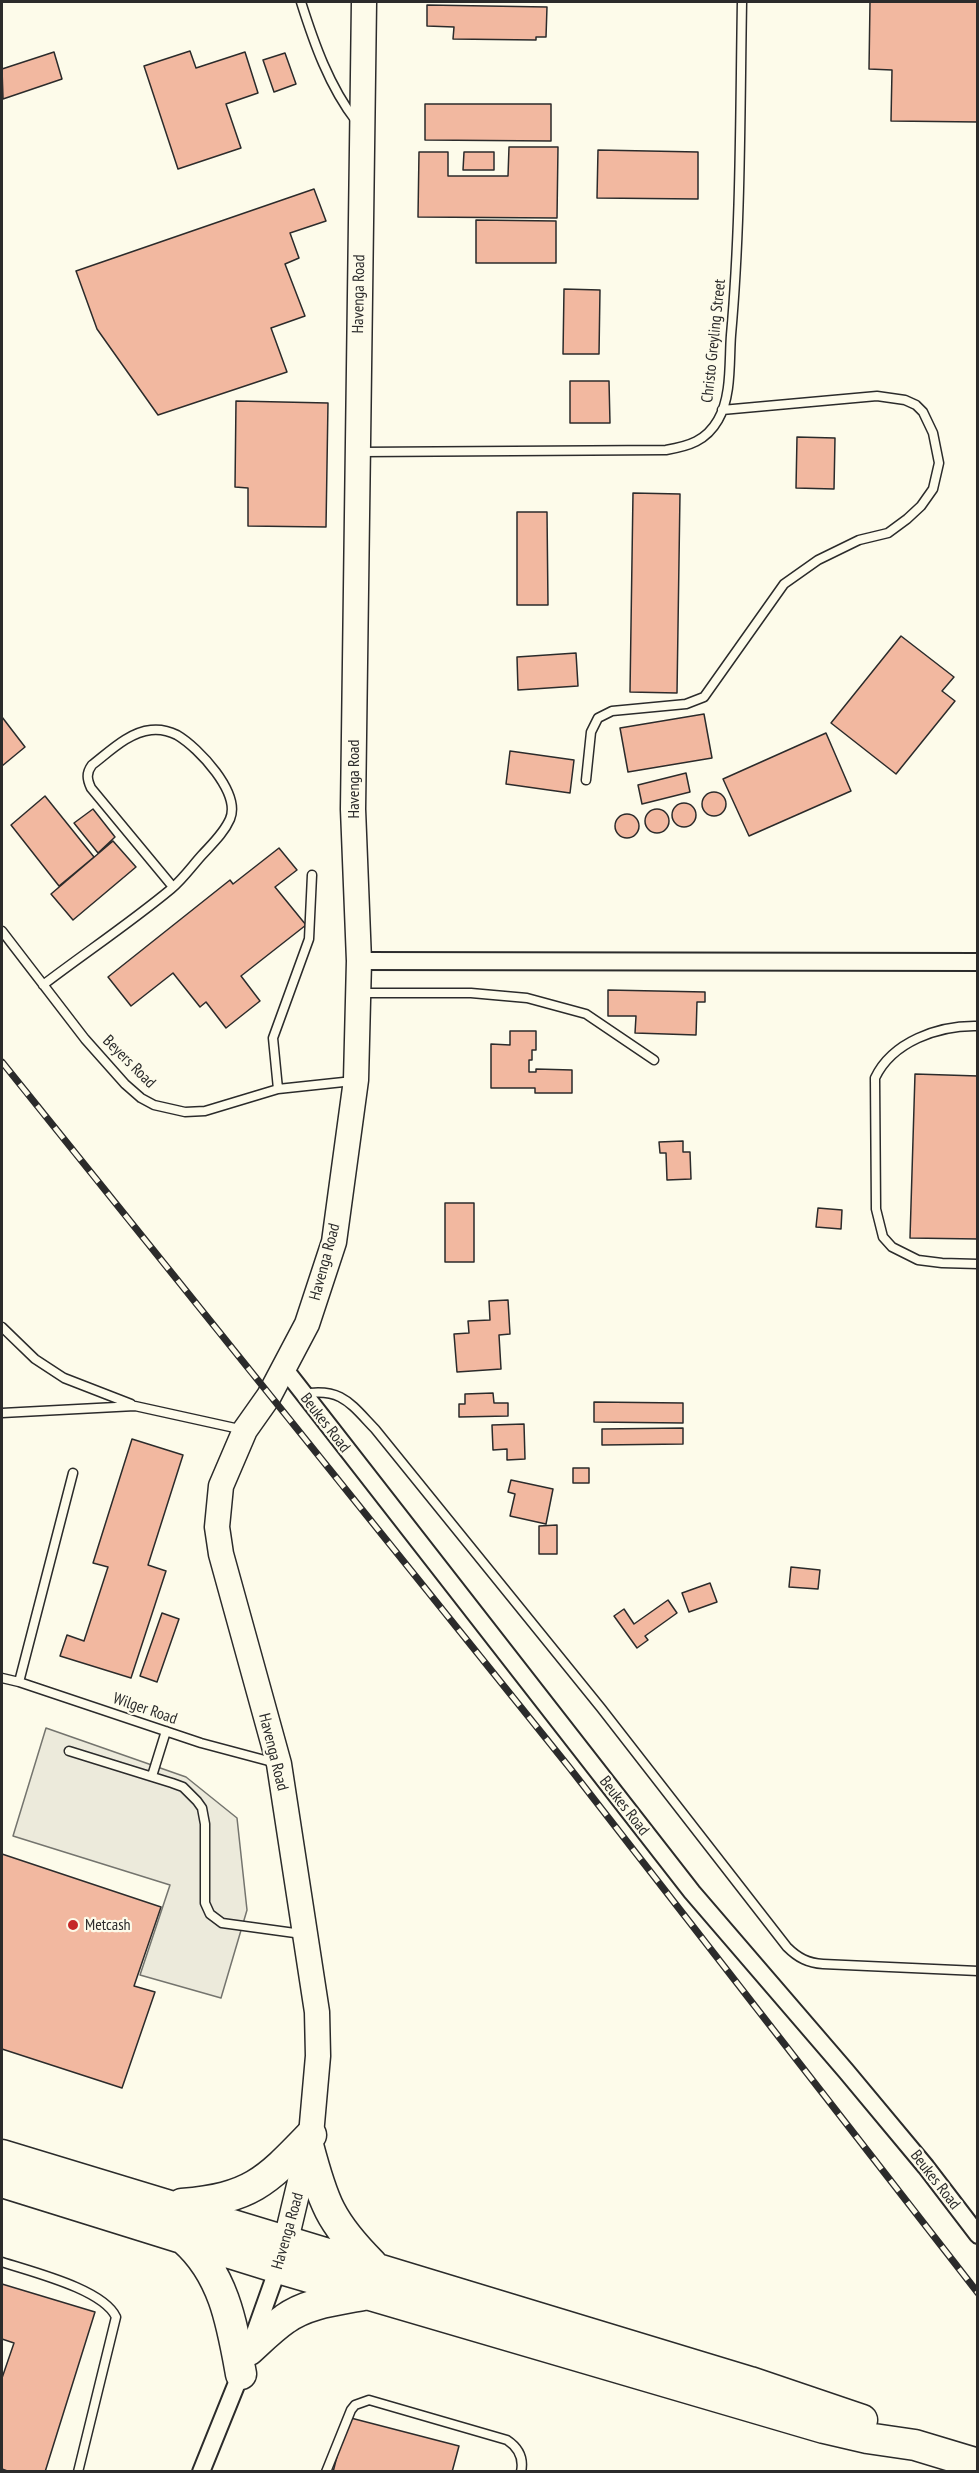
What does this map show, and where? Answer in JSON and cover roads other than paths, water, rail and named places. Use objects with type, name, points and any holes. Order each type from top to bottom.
[{"type":"highway","points":[[170,2205],[215,2201],[247,2191],[310,2140],[320,2188],[332,2217],[348,2240],[370,2280]]},
{"type":"highway","points":[[2,2155],[287,2240],[370,2280]]},
{"type":"highway","points":[[2,2182],[278,2268],[370,2280],[822,2405],[870,2423],[915,2445],[978,2464]]},
{"type":"highway","points":[[183,2239],[202,2257],[218,2283],[245,2362]]},
{"type":"highway","points":[[245,2362],[276,2326],[297,2312],[321,2304],[370,2280]]},
{"type":"street","name":"Havenga Road","points":[[201,2472],[245,2362],[287,2240],[310,2140],[318,2056],[316,2012],[306,1935],[279,1764],[221,1554],[217,1527],[221,1486],[245,1430],[269,1396],[307,1324],[334,1242],[356,1080],[359,961],[353,810],[364,2]]},
{"type":"street","points":[[359,961],[978,962]]},
{"type":"street","name":"Beukes Road","points":[[283,1367],[692,1892],[854,2080],[926,2167],[978,2235]]},
{"type":"lane","points":[[301,2],[327,72],[348,110],[362,128]]},
{"type":"lane","name":"Christo Greyling Street","points":[[357,452],[666,450],[699,442],[710,432],[726,397],[738,260],[742,2]]},
{"type":"lane","points":[[586,780],[591,732],[598,718],[612,711],[686,704],[704,697],[784,584],[818,560],[859,540],[888,533],[921,506],[933,489],[939,463],[933,433],[924,412],[905,400],[877,396],[722,410]]},
{"type":"lane","points":[[43,985],[173,887],[221,834],[229,821],[232,804],[226,786],[185,740],[167,731],[150,730],[127,740],[92,765],[87,776],[98,797],[173,887]]},
{"type":"lane","points":[[278,1089],[273,1038],[309,939],[312,875]]},
{"type":"lane","name":"Beyers Road","points":[[2,931],[85,1039],[125,1084],[154,1106],[185,1112],[205,1111],[278,1089],[356,1080]]},
{"type":"lane","points":[[359,993],[471,993],[527,998],[586,1014],[654,1060]]},
{"type":"lane","points":[[978,1026],[953,1028],[920,1037],[893,1052],[882,1064],[875,1078],[876,1209],[883,1238],[892,1247],[918,1260],[978,1264]]},
{"type":"lane","points":[[2,1327],[35,1359],[64,1378],[135,1406],[245,1430]]},
{"type":"lane","points":[[302,1394],[326,1391],[340,1396],[375,1429],[601,1708],[795,1955],[813,1963],[823,1964],[978,1971]]},
{"type":"lane","points":[[2,1413],[135,1406]]},
{"type":"lane","points":[[19,1682],[73,1473]]},
{"type":"lane","name":"Wilger Road","points":[[2,1678],[166,1731],[279,1764]]},
{"type":"lane","points":[[152,1776],[166,1731]]},
{"type":"lane","points":[[69,1751],[183,1787],[202,1808],[205,1824],[206,1903],[210,1914],[228,1924],[306,1935]]},
{"type":"lane","points":[[2,2262],[92,2294],[112,2308],[116,2317],[116,2326],[78,2472]]},
{"type":"lane","points":[[326,2472],[351,2410],[355,2405],[369,2400],[507,2440],[519,2452],[522,2463],[520,2472]]},
{"type":"railway","points":[[2,1062],[569,1767],[978,2293]]},
{"type":"place","name":"Metcash","points":[[73,1925]]}]
